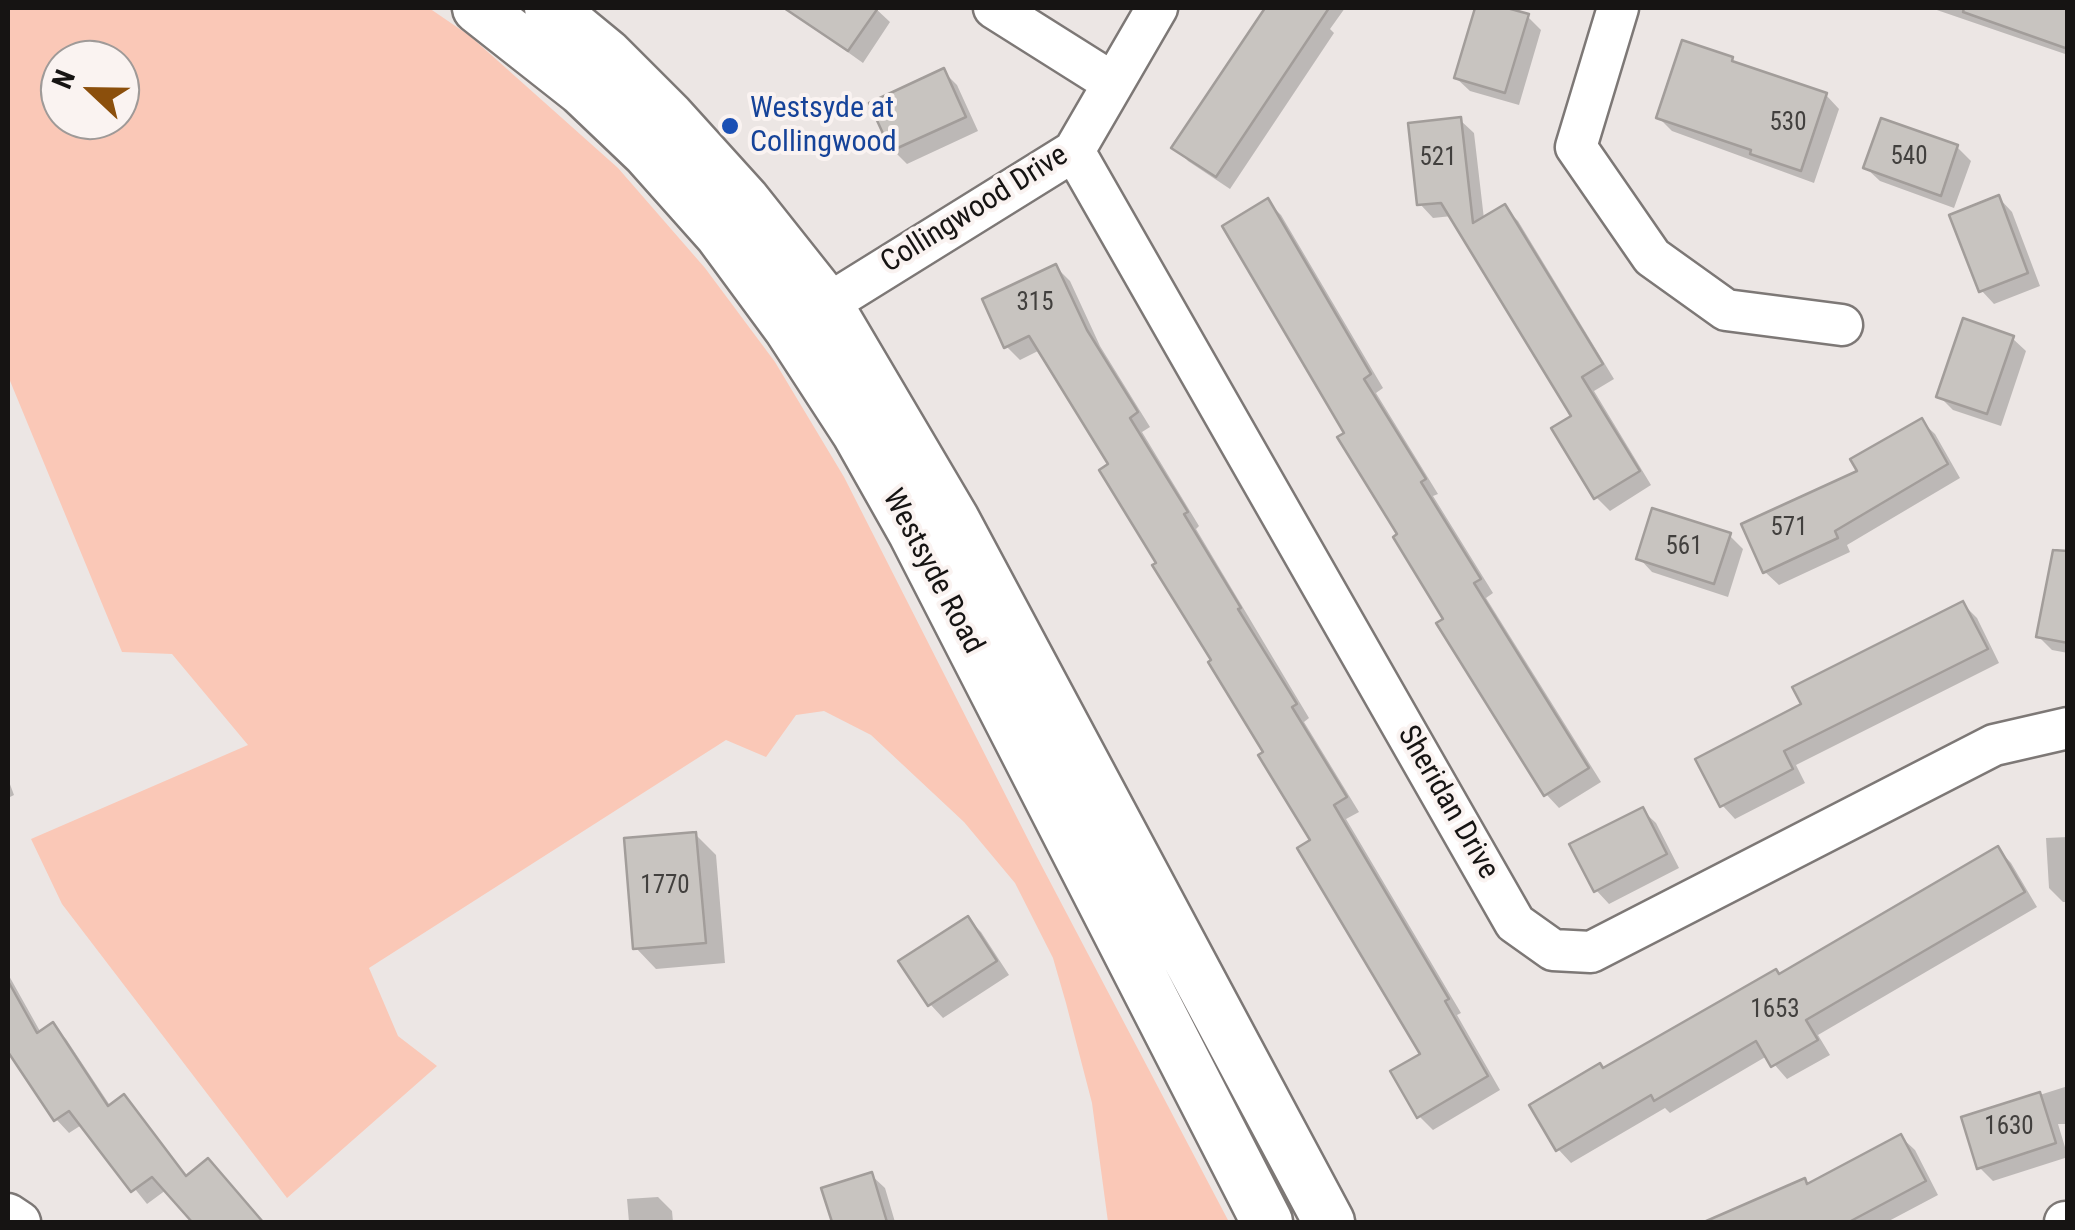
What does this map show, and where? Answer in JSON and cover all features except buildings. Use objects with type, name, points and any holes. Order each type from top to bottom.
[{"type":"main road","name":"Westsyde Road","points":[[478,8],[582,90],[647,152],[720,234],[808,316],[954,520],[1329,1222]]},
{"type":"main road","name":"Westsyde Road","points":[[550,8],[606,54],[745,201],[808,316],[857,432],[914,533],[1268,1222]]},
{"type":"street","points":[[994,8],[1113,83]]},
{"type":"street","name":"Collingwood Drive","points":[[808,316],[1074,151],[1158,8]]},
{"type":"street","points":[[1618,8],[1576,146],[1652,258],[1726,310],[1842,325]]},
{"type":"street","name":"Sheridan Drive","points":[[1074,151],[1515,923],[1553,950],[1591,952],[1994,744],[2068,728]]},
{"type":"street","points":[[8,1214],[20,1222]]},
{"type":"shaded area","points":[[8,8],[429,8],[470,36],[618,168],[705,268],[775,362],[844,477],[1229,1222],[1108,1222],[1092,1103],[1066,1003],[1053,958],[1015,883],[964,822],[871,735],[824,711],[796,715],[766,757],[726,740],[369,968],[398,1036],[437,1066],[287,1198],[62,904],[31,839],[248,745],[172,654],[122,652],[8,376]]},
{"type":"place","name":"Westsyde at Collingwood","points":[[730,126]]}]
